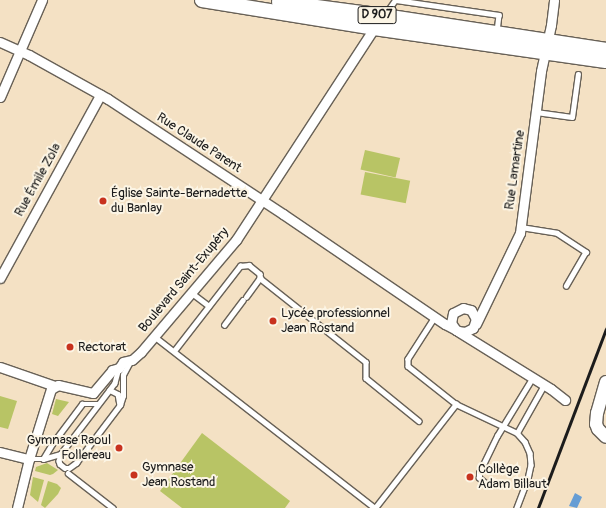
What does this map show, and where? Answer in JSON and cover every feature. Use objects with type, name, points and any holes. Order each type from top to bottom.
[{"type":"main road","name":"D 907","points":[[202,0],[314,17],[375,20]]},
{"type":"main road","name":"D 907","points":[[264,0],[375,20],[492,37],[546,47],[606,62]]},
{"type":"main road","name":"D 907","points":[[546,47],[606,50]]},
{"type":"street","points":[[0,97],[42,0]]},
{"type":"street","name":"Rue Lamartine","points":[[473,328],[520,233],[536,112],[554,0]]},
{"type":"street","name":"Boulevard Saint-Exupéry","points":[[55,386],[58,385],[93,393],[112,370],[119,368],[123,362],[132,360],[154,336],[236,240],[263,201],[375,20]]},
{"type":"street","name":"Rue Claude Parent","points":[[0,42],[21,51],[100,95],[263,201],[457,331],[544,384],[565,400]]},
{"type":"street","points":[[546,47],[556,46],[606,53]]},
{"type":"street","name":"Rue Émile Zola","points":[[0,278],[100,95]]},
{"type":"street","name":"Rue Lamartine","points":[[471,310],[488,296]]},
{"type":"street","points":[[473,328],[465,332],[457,331],[451,322],[454,313],[460,308],[471,310],[475,315],[473,328],[471,337],[476,342]]},
{"type":"street","points":[[0,367],[55,386]]},
{"type":"street","points":[[606,382],[597,413],[596,424],[598,429],[606,437]]},
{"type":"street","points":[[17,508],[29,459],[49,391],[55,386]]},
{"type":"street","points":[[0,452],[29,459]]},
{"type":"lane","points":[[375,20],[396,0],[499,15],[492,37]]},
{"type":"lane","points":[[536,112],[572,117],[578,74]]},
{"type":"lane","points":[[521,227],[557,233],[586,252],[566,286]]},
{"type":"lane","points":[[174,351],[240,266],[249,265],[260,274],[260,278],[366,362],[366,378],[419,421]]},
{"type":"lane","points":[[224,325],[260,278]]},
{"type":"lane","points":[[192,292],[209,306]]},
{"type":"lane","points":[[436,316],[408,359],[407,364],[409,368],[456,404],[516,433],[528,447],[531,465],[528,479],[517,508]]},
{"type":"lane","points":[[154,336],[375,508],[456,404]]},
{"type":"lane","points":[[119,368],[115,383],[61,454],[59,460],[60,464],[65,468],[69,468],[76,463],[120,405],[123,396],[124,371],[132,360]]},
{"type":"lane","points":[[486,483],[479,478],[479,473],[503,427],[533,377]]},
{"type":"lane","points":[[516,433],[544,384]]},
{"type":"lane","points":[[110,390],[118,394],[120,405]]},
{"type":"lane","points":[[43,459],[52,444],[82,404],[99,404]]},
{"type":"lane","points":[[29,459],[43,459],[61,454]]},
{"type":"lane","points":[[68,473],[113,508]]},
{"type":"green space","points":[[365,150],[400,158],[396,178],[361,169]]},
{"type":"green space","points":[[365,172],[410,181],[406,203],[361,195]]},
{"type":"green space","points":[[0,396],[17,401],[8,429],[0,427]]},
{"type":"green space","points":[[56,399],[69,402],[58,416],[52,414]]},
{"type":"green space","points":[[202,433],[290,501],[285,508],[182,508],[160,491]]},
{"type":"green space","points":[[47,463],[58,470],[50,475],[35,471],[36,467]]},
{"type":"green space","points":[[33,477],[44,480],[38,502],[30,495]]},
{"type":"green space","points":[[48,481],[57,484],[61,488],[58,494],[45,508],[41,505]]},
{"type":"water","points":[[575,493],[582,497],[577,508],[569,506]]},
{"type":"railway","points":[[538,508],[606,329]]},
{"type":"place","name":"Église Sainte-Bernadette du Banlay","points":[[103,201]]},
{"type":"place","name":"Lycée professionnel Jean Rostand","points":[[273,321]]},
{"type":"place","name":"Rectorat","points":[[70,347]]},
{"type":"place","name":"Gymnase Raoul Follereau","points":[[119,448]]},
{"type":"place","name":"Gymnase Jean Rostand","points":[[134,475]]},
{"type":"place","name":"Collège Adam Billaut","points":[[470,477]]}]
